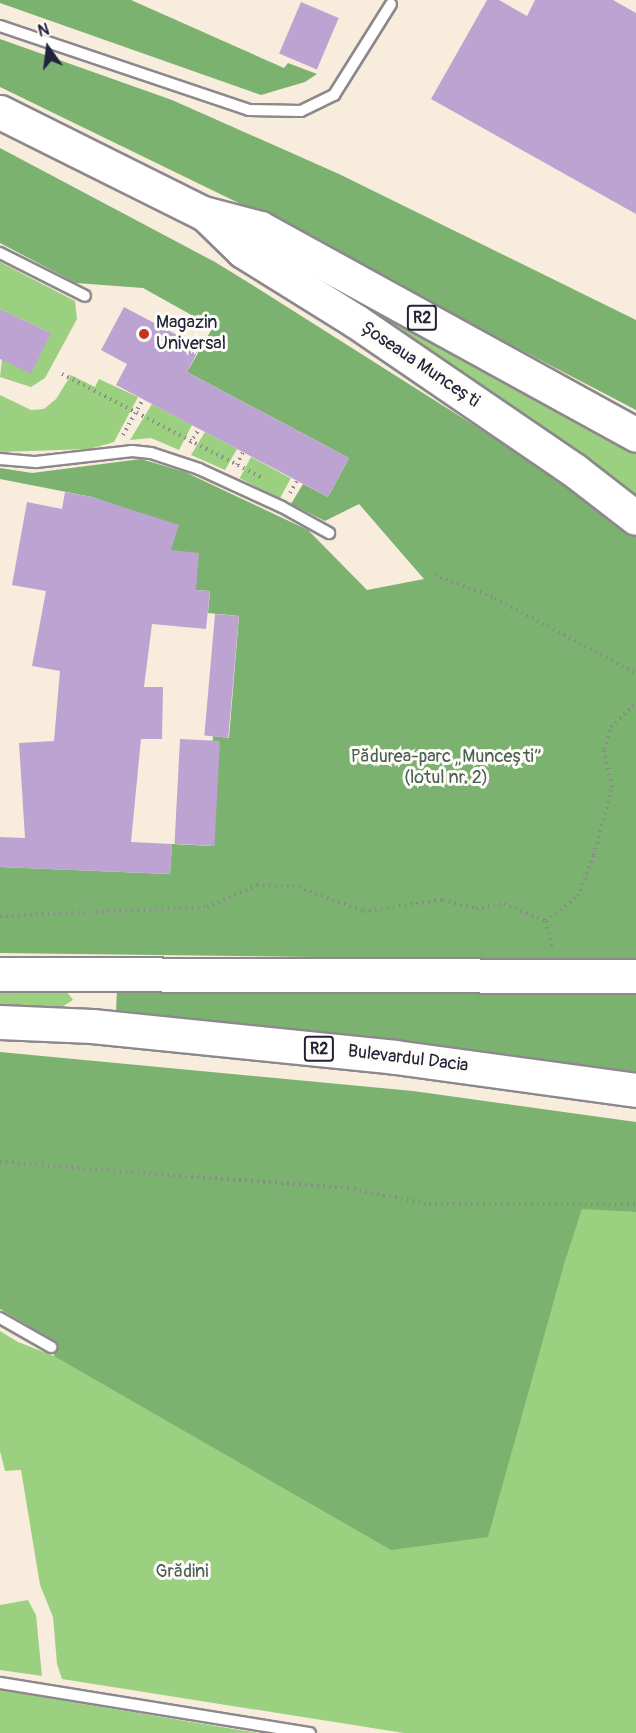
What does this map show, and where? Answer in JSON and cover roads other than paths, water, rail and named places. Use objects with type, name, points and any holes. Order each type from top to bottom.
[{"type":"main road","name":"Șoseaua Muncești","points":[[0,112],[203,213],[260,228],[636,435]]},
{"type":"main road","name":"Șoseaua Muncești","points":[[203,213],[243,251],[357,322],[574,470],[636,518]]},
{"type":"main road","points":[[0,974],[636,976]]},
{"type":"main road","points":[[93,1026],[96,975]]},
{"type":"main road","name":"Bulevardul Dacia","points":[[0,1022],[93,1026],[395,1057],[636,1090]]},
{"type":"lane","points":[[0,26],[249,110],[301,111],[334,95],[391,4]]},
{"type":"lane","points":[[0,253],[86,296]]},
{"type":"lane","points":[[0,459],[36,462],[113,454],[151,453],[178,462],[282,507],[329,532]]},
{"type":"lane","points":[[0,1318],[51,1347]]},
{"type":"lane","points":[[0,1683],[310,1733]]},
{"type":"place","name":"Magazin Universal","points":[[144,334]]},
{"type":"park label","name":"Pădurea-parc „Muncești” (lotul nr. 2)","points":[[446,768]]},
{"type":"park label","name":"Grădini","points":[[182,1572]]}]
